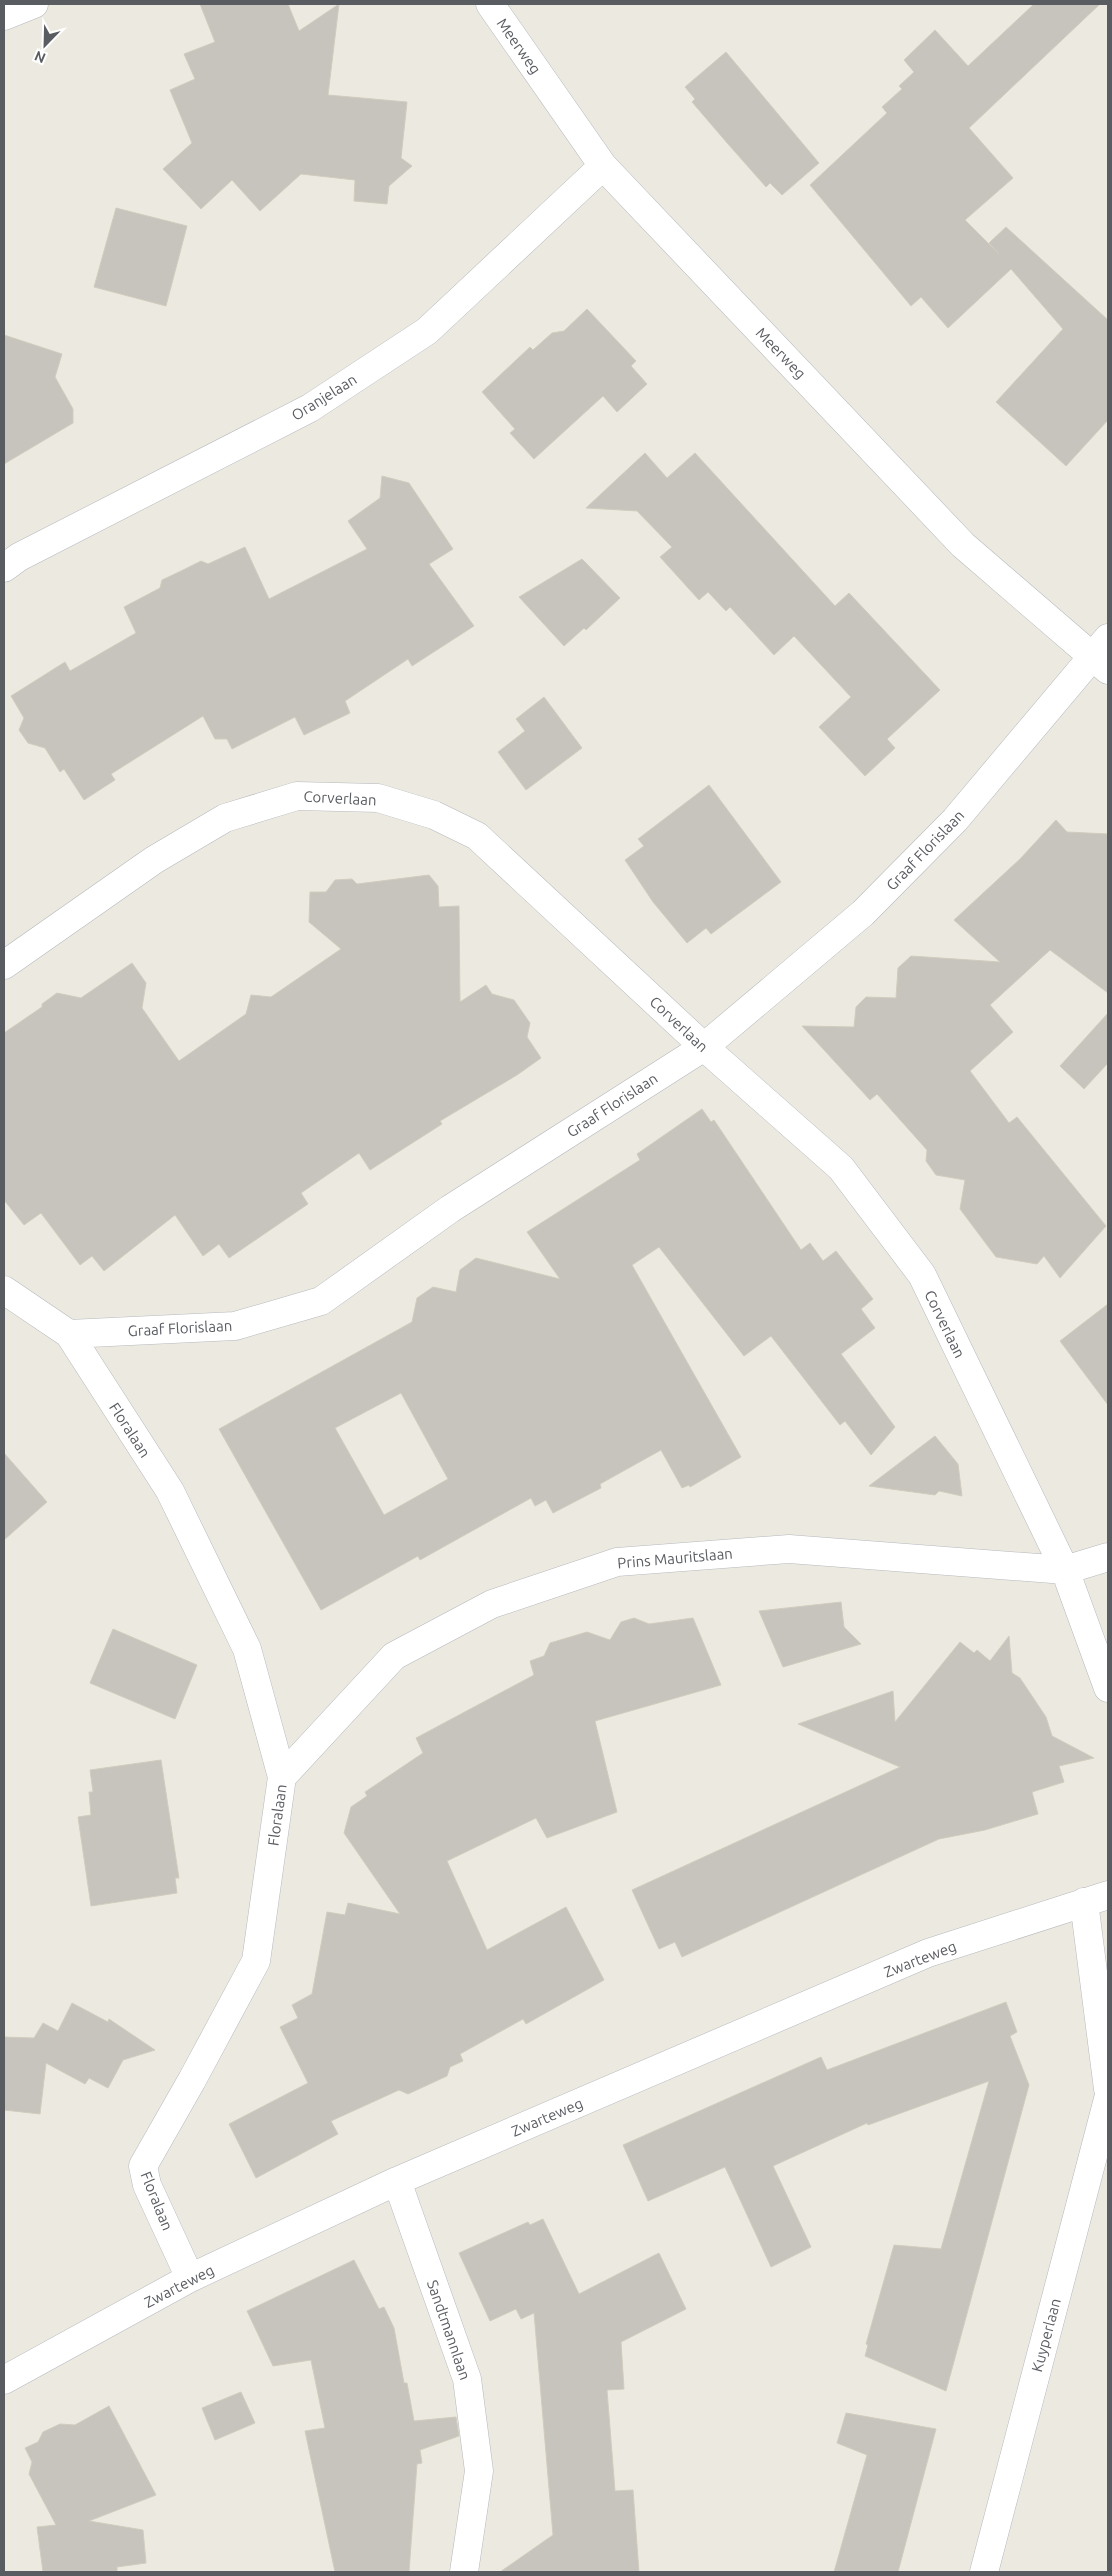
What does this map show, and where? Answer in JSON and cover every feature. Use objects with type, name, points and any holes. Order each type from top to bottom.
[{"type":"street","points":[[4,16],[34,4]]},
{"type":"street","name":"Meerweg","points":[[490,4],[603,166],[963,545],[1103,654]]},
{"type":"street","name":"Oranjelaan","points":[[4,568],[19,557],[310,408],[427,331],[603,166]]},
{"type":"street","name":"Graaf Florislaan","points":[[69,1334],[234,1326],[321,1301],[450,1209],[704,1047],[864,913],[955,820],[1103,654]]},
{"type":"street","name":"Corverlaan","points":[[4,965],[154,860],[225,818],[297,796],[378,798],[434,815],[477,836],[704,1047],[841,1168],[922,1275],[1065,1570],[1108,1688]]},
{"type":"street","points":[[4,1290],[69,1334]]},
{"type":"street","name":"Floralaan","points":[[69,1334],[170,1491],[246,1649],[282,1777],[256,1961],[192,2080],[142,2166],[147,2185],[190,2278]]},
{"type":"street","name":"Prins Mauritslaan","points":[[282,1777],[394,1656],[492,1604],[616,1562],[789,1549],[1065,1570],[1108,1557]]},
{"type":"street","points":[[1096,1899],[1108,2089]]},
{"type":"street","name":"Zwarteweg","points":[[4,2380],[190,2278],[397,2181],[928,1953],[1096,1899]]},
{"type":"street","name":"Kuyperlaan","points":[[984,2572],[1108,2099]]},
{"type":"street","name":"Sandtmannlaan","points":[[397,2181],[467,2379],[479,2471],[464,2572]]},
{"type":"building","points":[[200,4],[288,4],[299,31],[339,4],[328,95],[407,102],[401,158],[412,166],[389,186],[387,204],[354,201],[355,180],[301,174],[260,211],[232,180],[201,209],[163,169],[192,143],[170,90],[195,79],[184,54],[215,42]]},
{"type":"building","points":[[1034,4],[1100,4],[969,128],[1013,178],[965,220],[999,254],[989,243],[1006,227],[1108,320],[1108,420],[1066,466],[996,402],[1063,329],[1011,269],[948,328],[921,297],[911,306],[810,185],[887,113],[882,107],[902,89],[899,86],[914,72],[904,60],[935,30],[968,66]]},
{"type":"building","points":[[726,52],[819,163],[782,195],[770,183],[766,187],[692,102],[695,99],[685,87]]},
{"type":"building","points":[[116,208],[187,226],[166,306],[94,287]]},
{"type":"building","points":[[587,309],[636,361],[631,366],[647,384],[617,412],[603,396],[534,459],[510,433],[515,429],[482,392],[530,347],[533,350],[552,333],[564,331]]},
{"type":"building","points":[[4,335],[62,354],[55,377],[73,409],[73,423],[4,464]]},
{"type":"building","points":[[645,453],[667,478],[695,453],[835,606],[849,593],[940,690],[887,739],[895,748],[865,776],[819,727],[851,697],[794,636],[774,655],[730,607],[726,611],[708,592],[699,600],[660,557],[672,547],[637,511],[586,508]]},
{"type":"building","points":[[382,476],[409,483],[453,549],[429,564],[474,626],[412,666],[408,659],[345,701],[350,713],[304,735],[295,717],[232,749],[227,739],[215,739],[203,716],[111,774],[115,780],[84,800],[64,769],[60,772],[45,748],[28,743],[19,730],[24,718],[11,696],[65,662],[70,671],[136,633],[124,607],[160,588],[162,580],[201,561],[208,564],[245,547],[269,599],[367,549],[348,521],[380,498]]},
{"type":"building","points":[[582,559],[620,598],[586,630],[584,628],[564,646],[519,597]]},
{"type":"building","points":[[544,697],[582,748],[526,790],[498,752],[525,731],[516,719]]},
{"type":"building","points":[[709,785],[781,882],[711,934],[706,928],[687,943],[653,902],[625,860],[644,846],[638,839]]},
{"type":"building","points":[[1056,820],[1067,832],[1108,834],[1108,993],[1050,950],[990,1005],[1013,1032],[970,1071],[1009,1123],[1017,1117],[1106,1226],[1060,1278],[1044,1256],[1037,1264],[996,1257],[960,1209],[965,1180],[936,1175],[926,1161],[927,1150],[877,1094],[870,1100],[802,1026],[854,1027],[856,1007],[866,997],[896,998],[898,968],[911,956],[1000,962],[954,920],[1020,859]]},
{"type":"building","points":[[429,875],[438,886],[439,907],[459,906],[460,1002],[486,985],[492,994],[514,1000],[530,1023],[527,1037],[541,1058],[517,1075],[440,1121],[442,1124],[370,1170],[359,1153],[301,1193],[308,1204],[229,1258],[219,1244],[203,1256],[175,1215],[104,1271],[92,1256],[80,1265],[41,1213],[24,1225],[4,1200],[4,1033],[42,1007],[42,1004],[57,993],[81,998],[132,963],[146,983],[142,1008],[179,1061],[246,1014],[251,995],[271,997],[341,949],[309,922],[310,892],[326,892],[335,880],[352,879],[357,884]]},
{"type":"building","points":[[1108,1013],[1108,1063],[1084,1089],[1060,1066]]},
{"type":"building","points":[[702,1109],[711,1122],[714,1120],[801,1250],[810,1243],[823,1261],[836,1251],[873,1299],[861,1309],[875,1328],[841,1354],[895,1427],[871,1455],[845,1421],[840,1425],[771,1336],[744,1356],[659,1247],[632,1265],[741,1457],[690,1487],[689,1485],[682,1488],[661,1450],[600,1484],[601,1488],[553,1513],[546,1500],[535,1506],[531,1498],[420,1560],[418,1556],[321,1610],[219,1429],[412,1322],[417,1298],[433,1287],[456,1292],[460,1270],[476,1258],[560,1279],[527,1232],[640,1160],[637,1154]],"holes":[[[401,1393],[448,1479],[384,1515],[335,1428]]]},
{"type":"building","points":[[1108,1304],[1108,1405],[1060,1341]]},
{"type":"building","points":[[935,1436],[958,1464],[962,1496],[939,1491],[935,1495],[869,1486]]},
{"type":"building","points":[[4,1453],[47,1502],[4,1540]]},
{"type":"building","points":[[841,1602],[844,1627],[861,1644],[783,1667],[759,1611]]},
{"type":"building","points":[[634,1618],[649,1624],[693,1618],[721,1685],[595,1721],[617,1812],[547,1838],[536,1818],[447,1861],[487,1950],[566,1907],[604,1980],[526,2024],[523,2019],[460,2054],[463,2061],[450,2067],[447,2076],[408,2094],[399,2090],[331,2121],[338,2134],[256,2178],[229,2124],[308,2083],[280,2027],[298,2018],[292,2005],[312,1994],[327,1912],[345,1915],[348,1903],[400,1914],[344,1833],[351,1807],[367,1796],[365,1792],[423,1753],[416,1738],[534,1675],[530,1661],[544,1656],[550,1643],[587,1632],[610,1640],[621,1622]]},
{"type":"building","points":[[113,1629],[197,1665],[175,1719],[90,1683]]},
{"type":"building","points":[[1009,1636],[1012,1673],[1020,1678],[1046,1717],[1052,1736],[1094,1758],[1059,1766],[1064,1782],[1032,1792],[1038,1814],[985,1830],[939,1839],[682,1957],[675,1942],[659,1949],[632,1890],[900,1767],[798,1724],[893,1691],[895,1722],[960,1642],[974,1653],[977,1650],[990,1661]]},
{"type":"building","points":[[161,1760],[179,1878],[175,1878],[177,1893],[91,1906],[78,1817],[91,1815],[89,1792],[93,1792],[90,1770]]},
{"type":"building","points":[[1006,2002],[1017,2032],[1010,2036],[1029,2085],[946,2391],[865,2356],[868,2345],[866,2344],[894,2245],[941,2249],[989,2081],[868,2125],[867,2123],[773,2166],[811,2247],[771,2267],[725,2167],[648,2201],[623,2145],[821,2057],[827,2070]]},
{"type":"building","points":[[72,2003],[108,2022],[109,2019],[155,2050],[123,2060],[108,2088],[89,2078],[85,2084],[46,2063],[40,2114],[4,2110],[4,2037],[34,2038],[43,2023],[58,2031]]},
{"type":"building","points":[[543,2219],[579,2294],[659,2253],[686,2309],[621,2342],[624,2389],[607,2390],[615,2491],[633,2490],[639,2572],[500,2572],[553,2535],[534,2313],[521,2319],[516,2309],[490,2321],[459,2253],[528,2222],[530,2225]]},
{"type":"building","points":[[354,2260],[379,2309],[384,2307],[394,2328],[404,2383],[407,2383],[414,2421],[456,2417],[459,2436],[420,2450],[422,2463],[417,2464],[409,2572],[335,2572],[305,2431],[325,2428],[311,2360],[273,2366],[247,2311]]},
{"type":"building","points":[[241,2392],[255,2423],[215,2440],[202,2408]]},
{"type":"building","points":[[109,2406],[156,2495],[89,2521],[143,2530],[146,2563],[117,2567],[117,2572],[43,2572],[37,2527],[56,2525],[29,2474],[32,2462],[25,2448],[38,2442],[43,2432],[60,2424],[75,2425]]},
{"type":"building","points":[[846,2413],[936,2429],[898,2572],[834,2572],[867,2455],[837,2443]]}]
